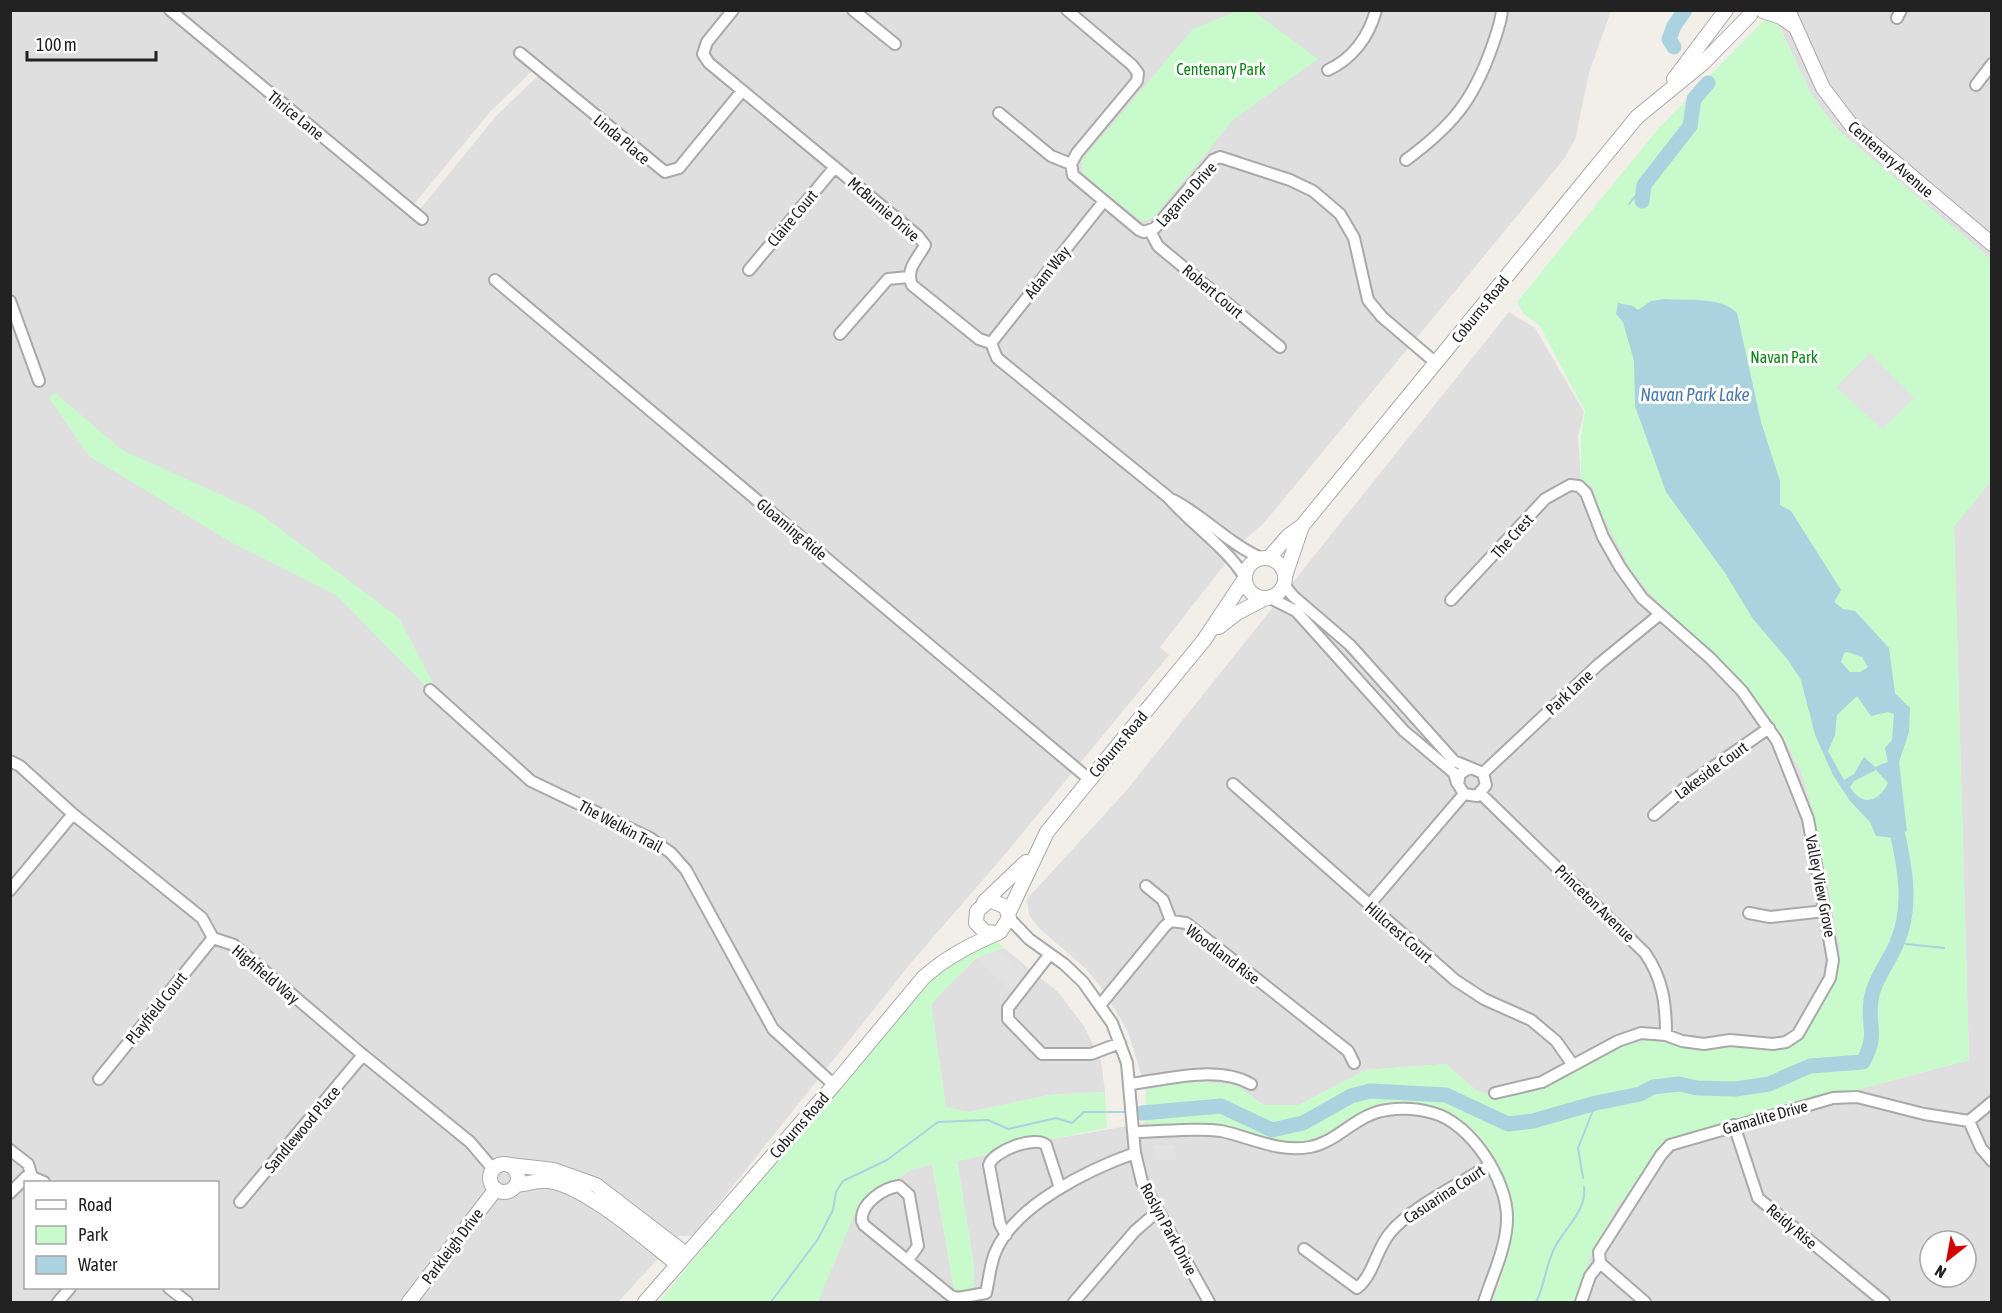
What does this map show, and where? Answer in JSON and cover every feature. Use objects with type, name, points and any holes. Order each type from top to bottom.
[{"type":"street","name":"Thrice Lane","points":[[170,10],[422,219]]},
{"type":"street","name":"McBurnie Drive","points":[[733,10],[707,42],[703,54],[709,63],[918,237],[925,245],[912,265],[909,277]]},
{"type":"street","points":[[853,10],[895,44]]},
{"type":"street","points":[[999,113],[1052,156],[1071,164],[1137,81],[1138,73],[1132,65],[1067,10]]},
{"type":"street","points":[[1328,70],[1344,62],[1359,47],[1376,10]]},
{"type":"street","points":[[1406,160],[1439,135],[1468,101],[1485,66],[1502,10]]},
{"type":"street","name":"Coburns Road","points":[[1661,95],[1726,10]]},
{"type":"street","name":"Centenary Avenue","points":[[1788,10],[1823,88],[1852,126],[1992,244]]},
{"type":"street","points":[[1754,12],[1781,18],[1794,26]]},
{"type":"street","name":"Coburns Road","points":[[1265,558],[1302,526],[1623,132],[1661,95],[1703,63],[1754,12]]},
{"type":"street","name":"Linda Place","points":[[520,53],[658,169],[665,172],[679,168],[742,90]]},
{"type":"street","points":[[1976,85],[1992,64]]},
{"type":"street","name":"Lagarna Drive","points":[[1071,164],[1073,175],[1138,230],[1150,231],[1213,160],[1220,157],[1290,180],[1313,191],[1340,214],[1354,238],[1368,300],[1382,317],[1436,363]]},
{"type":"street","name":"Claire Court","points":[[749,270],[835,167]]},
{"type":"street","name":"Adam Way","points":[[992,343],[1104,201]]},
{"type":"street","name":"Robert Court","points":[[1150,231],[1158,246],[1280,347]]},
{"type":"street","points":[[840,334],[888,279],[909,277],[912,285],[979,339],[992,343],[997,358],[1167,497],[1188,521],[1228,555],[1253,595],[1267,598],[1296,611],[1404,731],[1454,773],[1464,794],[1472,797],[1481,794],[1486,785],[1483,773],[1454,761],[1350,645],[1293,596],[1280,564],[1247,552],[1191,509],[1167,497]]},
{"type":"street","name":"Gloaming Ride","points":[[495,280],[1089,779]]},
{"type":"street","points":[[10,301],[39,381]]},
{"type":"street","name":"The Crest","points":[[1452,600],[1545,499],[1570,485],[1579,486]]},
{"type":"street","name":"Valley View Grove","points":[[1495,1093],[1542,1082],[1628,1036],[1666,1035],[1682,1041],[1704,1044],[1730,1040],[1773,1044],[1786,1042],[1798,1034],[1830,978],[1833,960],[1808,819],[1793,777],[1769,728],[1742,691],[1710,658],[1659,615],[1620,567],[1592,512],[1586,493],[1579,486]]},
{"type":"street","name":"Coburns Road","points":[[1285,580],[1302,526]]},
{"type":"street","points":[[1244,578],[1250,564],[1265,558]]},
{"type":"street","name":"Coburns Road","points":[[1009,915],[1036,851],[1047,832],[1204,640],[1244,578]]},
{"type":"street","points":[[1267,598],[1278,593],[1285,580]]},
{"type":"street","name":"Coburns Road","points":[[1204,640],[1231,617],[1267,598]]},
{"type":"street","name":"Park Lane","points":[[1483,773],[1599,664],[1659,615]]},
{"type":"street","name":"The Welkin Trail","points":[[430,690],[531,781],[650,838],[671,853],[686,870],[773,1029],[834,1085]]},
{"type":"street","name":"Lakeside Court","points":[[1654,815],[1692,781],[1769,728]]},
{"type":"street","name":"Highfield Way","points":[[10,761],[20,766],[73,814],[202,918],[213,938],[234,945],[470,1142],[493,1169]]},
{"type":"street","points":[[1458,784],[1460,774],[1469,768]]},
{"type":"street","name":"Hillcrest Court","points":[[1233,784],[1455,981],[1484,999],[1531,1020],[1544,1029],[1573,1065]]},
{"type":"street","points":[[1369,905],[1464,794]]},
{"type":"street","name":"Princeton Avenue","points":[[1481,794],[1645,953],[1654,966],[1664,993],[1666,1035]]},
{"type":"street","points":[[10,890],[73,814]]},
{"type":"street","name":"Coburns Road","points":[[984,902],[1036,851]]},
{"type":"street","points":[[1146,885],[1163,900],[1171,921]]},
{"type":"street","points":[[996,900],[1006,907],[1009,915],[999,933],[991,934],[980,928],[975,916],[984,902],[996,900]]},
{"type":"street","points":[[1749,913],[1770,917],[1825,911]]},
{"type":"street","name":"Roslyn Park Drive","points":[[1009,915],[1029,939]]},
{"type":"street","name":"Coburns Road","points":[[957,952],[972,933],[975,916]]},
{"type":"street","name":"Woodland Rise","points":[[1101,1004],[1171,921],[1186,923],[1348,1051],[1354,1063]]},
{"type":"street","name":"Roslyn Park Drive","points":[[999,933],[1012,932],[1029,939],[1083,982],[1101,1004],[1120,1043],[1131,1084],[1135,1153],[1142,1182],[1209,1302]]},
{"type":"street","name":"Coburns Road","points":[[645,1302],[834,1085],[923,978],[939,963],[957,952],[999,933]]},
{"type":"street","name":"Playfield Court","points":[[99,1079],[213,938]]},
{"type":"street","points":[[1050,954],[1008,1008],[1008,1019],[1035,1051],[1048,1056],[1091,1054],[1120,1043]]},
{"type":"street","name":"Sandlewood Place","points":[[240,1202],[363,1055]]},
{"type":"street","points":[[1131,1084],[1201,1075],[1235,1078],[1251,1084]]},
{"type":"street","name":"Gamalite Drive","points":[[1581,1302],[1590,1276],[1600,1263],[1599,1252],[1661,1155],[1670,1145],[1833,1098],[1857,1096],[1924,1114],[1969,1121]]},
{"type":"street","points":[[1992,1102],[1969,1121],[1981,1148],[1992,1161]]},
{"type":"street","points":[[1134,1132],[1219,1131],[1278,1147],[1310,1147],[1327,1141],[1353,1122],[1385,1110],[1434,1113],[1456,1126],[1473,1141],[1490,1165],[1503,1192],[1507,1221],[1484,1302]]},
{"type":"street","name":"Reidy Rise","points":[[1734,1125],[1758,1198],[1884,1302]]},
{"type":"street","points":[[1006,1235],[1000,1224],[989,1165],[997,1154],[1035,1140],[1042,1141],[1047,1144],[1060,1188]]},
{"type":"street","points":[[10,1150],[28,1164],[32,1177]]},
{"type":"street","points":[[986,1293],[995,1252],[1006,1235],[1032,1209],[1060,1188],[1093,1168],[1135,1153]]},
{"type":"street","points":[[501,1164],[554,1170],[596,1185],[682,1259],[583,1194],[565,1185],[547,1181],[516,1185],[508,1191],[496,1189],[490,1181],[493,1169],[501,1164]]},
{"type":"street","points":[[510,1165],[517,1172],[516,1185]]},
{"type":"street","name":"Casuarina Court","points":[[1304,1249],[1357,1288],[1365,1282],[1388,1234],[1401,1221],[1490,1165]]},
{"type":"street","points":[[10,1193],[26,1177],[42,1181]]},
{"type":"street","points":[[908,1260],[918,1246],[909,1195],[902,1187],[894,1186],[866,1205],[861,1218],[864,1225],[951,1296],[958,1298],[986,1293]]},
{"type":"street","name":"Parkleigh Drive","points":[[409,1302],[496,1189]]},
{"type":"street","points":[[1074,1302],[1135,1231],[1158,1211]]},
{"type":"street","points":[[1600,1263],[1645,1302]]},
{"type":"street","points":[[58,1302],[68,1289]]},
{"type":"street","points":[[171,1289],[187,1302]]},
{"type":"street","points":[[986,1293],[993,1302]]},
{"type":"shaded area","points":[[10,11],[1611,11],[1589,73],[1575,140],[1564,159],[1264,523],[1243,541],[1160,647],[1169,655],[1007,852],[910,964],[693,1236],[679,1236],[618,1302],[11,1302]],"holes":[[[532,71],[538,76],[497,115],[421,208],[414,204],[491,111]]]},
{"type":"shaded area","points":[[1790,11],[1991,11],[1991,259],[1846,138],[1827,117],[1810,92],[1779,25]]},
{"type":"shaded area","points":[[1509,312],[1535,328],[1584,412],[1578,437],[1581,480],[1593,486],[1598,508],[1682,625],[1741,679],[1780,731],[1802,774],[1812,808],[1840,948],[1837,973],[1803,1038],[1782,1050],[1729,1046],[1696,1050],[1681,1048],[1546,1087],[1496,1097],[1477,1091],[1446,1064],[1366,1070],[1299,1105],[1263,1105],[1236,1085],[1189,1081],[1146,1090],[1128,1032],[1104,991],[1086,969],[1040,929],[1029,915],[1027,899],[1126,791]]},
{"type":"shaded area","points":[[1870,353],[1914,398],[1882,429],[1836,387]]},
{"type":"shaded area","points":[[1991,481],[1991,1302],[1574,1302],[1591,1255],[1621,1200],[1623,1202],[1668,1140],[1969,1060],[1954,526]]},
{"type":"shaded area","points":[[1004,948],[1058,992],[1084,1026],[1101,1061],[1105,1092],[1049,1095],[969,1112],[946,1108],[931,1004],[976,958]]},
{"type":"shaded area","points":[[1000,950],[1028,972],[1014,994],[976,958]]},
{"type":"shaded area","points":[[1397,1105],[1445,1112],[1470,1127],[1495,1160],[1506,1183],[1514,1212],[1512,1236],[1493,1302],[685,1302],[857,1213],[860,1201],[911,1170],[932,1164],[955,1293],[974,1290],[974,1266],[957,1161],[987,1155],[1034,1137],[1053,1139],[1145,1123],[1327,1135],[1364,1113]]},
{"type":"shaded area","points":[[1175,1145],[1177,1160],[1155,1161],[1152,1146]]},
{"type":"green space","name":"Centenary Park","points":[[1237,11],[1253,11],[1318,59],[1233,120],[1154,217],[1142,222],[1082,173],[1082,160],[1193,29]]},
{"type":"green space","name":"Navan Park","points":[[1764,20],[1777,22],[1810,92],[1836,128],[1991,259],[1991,481],[1954,527],[1969,1060],[1668,1140],[1624,1203],[1620,1201],[1591,1255],[1574,1302],[1493,1302],[1512,1237],[1513,1204],[1505,1179],[1492,1154],[1477,1133],[1461,1121],[1424,1107],[1395,1106],[1368,1114],[1317,1137],[1283,1143],[1229,1129],[1145,1123],[1146,1090],[1189,1081],[1236,1085],[1263,1105],[1299,1105],[1366,1070],[1446,1064],[1477,1091],[1496,1097],[1546,1087],[1621,1046],[1651,1040],[1696,1050],[1729,1046],[1781,1050],[1803,1038],[1837,973],[1840,948],[1812,808],[1802,774],[1784,737],[1741,679],[1653,597],[1630,568],[1598,507],[1593,487],[1581,480],[1581,437],[1585,411],[1540,326],[1524,314],[1517,302],[1658,129]]},
{"type":"green space","points":[[55,393],[122,450],[255,510],[399,618],[432,681],[425,685],[336,595],[229,541],[89,456],[49,398]]},
{"type":"green space","points":[[993,937],[1004,948],[976,958],[931,1004],[946,1107],[969,1112],[1049,1095],[1105,1092],[1107,1128],[1053,1139],[1034,1137],[987,1155],[957,1161],[974,1266],[974,1290],[955,1294],[932,1164],[911,1170],[860,1201],[818,1302],[659,1302],[926,976]]},
{"type":"water","name":"Navan Park Lake","points":[[1665,299],[1713,302],[1722,304],[1737,313],[1761,422],[1780,481],[1780,505],[1791,511],[1841,590],[1834,602],[1843,609],[1855,611],[1889,648],[1895,693],[1910,708],[1909,732],[1899,762],[1907,831],[1894,838],[1876,836],[1870,822],[1850,801],[1833,775],[1815,735],[1801,680],[1788,660],[1753,619],[1725,573],[1666,492],[1635,406],[1634,361],[1623,322],[1616,314],[1618,303],[1633,306],[1638,310],[1651,301]],"holes":[[[1844,653],[1862,657],[1868,667],[1860,672],[1850,672],[1841,662]],[[1857,696],[1871,716],[1888,712],[1894,714],[1892,740],[1885,748],[1888,762],[1875,767],[1864,757],[1854,774],[1844,780],[1828,751],[1835,735],[1837,715]],[[1876,770],[1888,783],[1875,798],[1865,800],[1850,787],[1854,781]]]},
{"type":"waterway","points":[[1674,47],[1669,39],[1674,26],[1685,10]]},
{"type":"waterway","points":[[1642,201],[1644,185],[1690,126],[1694,99],[1708,83]]},
{"type":"waterway","points":[[1629,204],[1644,185]]},
{"type":"waterway","points":[[1142,1113],[1221,1106],[1272,1130],[1303,1123],[1351,1096],[1370,1091],[1446,1095],[1508,1124],[1533,1121],[1596,1103],[1640,1094],[1653,1087],[1679,1084],[1697,1088],[1736,1089],[1769,1084],[1810,1066],[1863,1062],[1872,1037],[1871,1000],[1878,979],[1896,945],[1904,918],[1906,891],[1898,836]]},
{"type":"waterway","points":[[1898,939],[1906,944],[1944,948]]},
{"type":"waterway","points":[[1583,1178],[1578,1148],[1596,1103]]},
{"type":"waterway","points":[[771,1302],[818,1239],[833,1210],[836,1192],[843,1181],[887,1160],[938,1122],[988,1120],[1008,1129],[1056,1118],[1072,1123],[1084,1112],[1127,1112]]},
{"type":"waterway","points":[[1536,1302],[1553,1252],[1579,1211],[1584,1187]]}]
